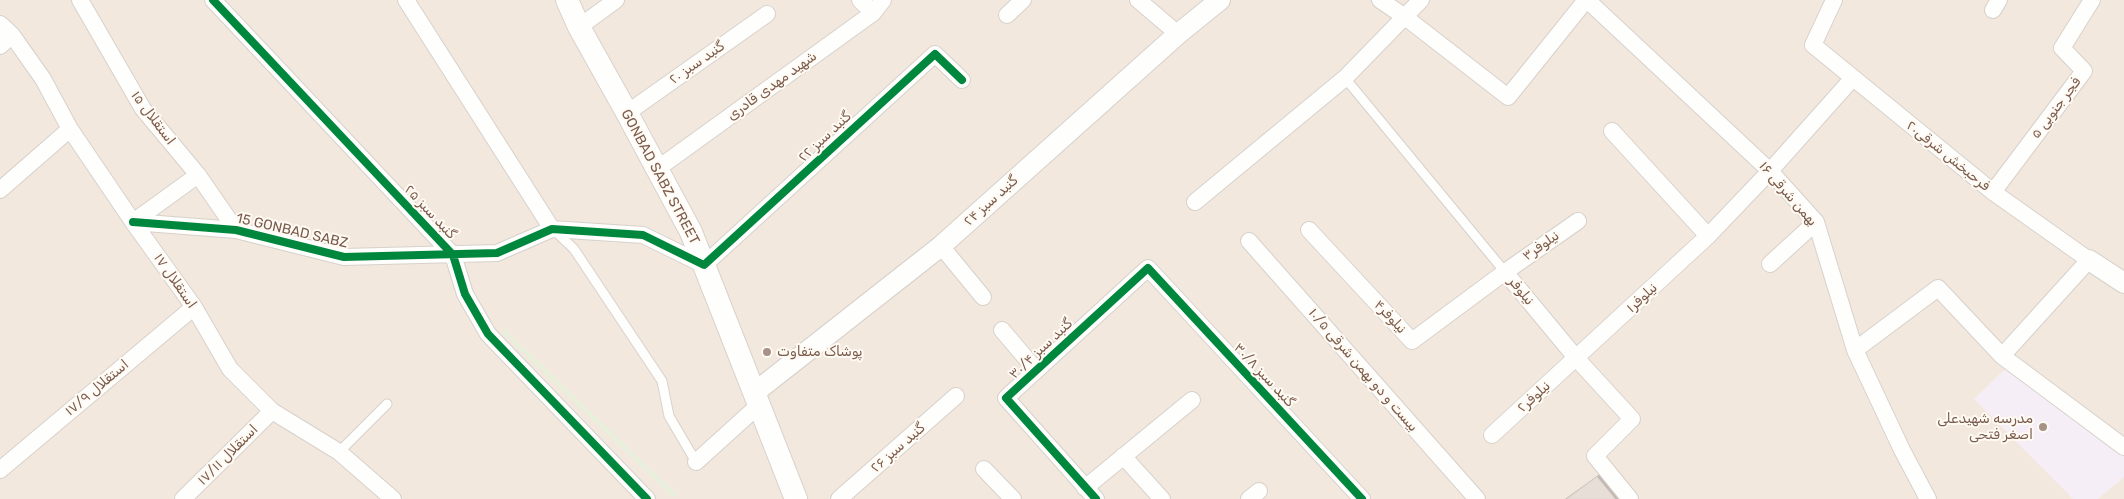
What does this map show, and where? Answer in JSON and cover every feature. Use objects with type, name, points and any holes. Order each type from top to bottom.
[{"type":"main road","name":"GONBAD SABZ STREET","points":[[567,0],[578,27],[658,169],[691,232],[796,499]]},
{"type":"street","name":"استقلال ۱۵","points":[[80,0],[143,109],[198,175],[236,230]]},
{"type":"street","name":"گنبد سبز ۲۵","points":[[213,0],[452,255],[465,294],[488,334],[647,499]]},
{"type":"street","points":[[406,0],[552,229]]},
{"type":"street","points":[[578,27],[616,0]]},
{"type":"street","points":[[860,0],[872,14]]},
{"type":"street","name":"شهید مهدی قادری","points":[[658,169],[872,14],[883,0]]},
{"type":"street","points":[[1007,15],[1024,0]]},
{"type":"street","points":[[1138,0],[1178,34]]},
{"type":"street","name":"گنبد سبز ۲۴","points":[[757,399],[941,246],[1178,34],[1220,0]]},
{"type":"street","points":[[1380,0],[1405,17],[1508,97],[1586,0]]},
{"type":"street","points":[[1195,202],[1345,78],[1421,0]]},
{"type":"street","name":"بهمن شرقی ۱۶","points":[[1586,0],[1770,170],[1816,222],[1856,350],[1902,450],[1928,499]]},
{"type":"street","name":"فرحبخش شرقی۲۰","points":[[1834,0],[1813,46],[1993,192],[2124,283]]},
{"type":"street","name":"فجر جنوبی ۵","points":[[1993,192],[2084,71],[2062,48],[2092,0]]},
{"type":"street","name":"گنبد سبز ۲۰","points":[[627,113],[767,14]]},
{"type":"street","points":[[0,46],[6,29]]},
{"type":"street","name":"استقلال ۱۷","points":[[6,29],[43,79],[70,129],[133,222],[194,306],[230,369],[272,411],[339,452],[393,499]]},
{"type":"street","name":"گنبد سبز ۲۲","points":[[704,265],[934,54],[962,80]]},
{"type":"street","name":"نیلوفر۱","points":[[1577,359],[1708,236],[1852,79]]},
{"type":"street","points":[[0,190],[70,129]]},
{"type":"street","points":[[1612,131],[1708,236]]},
{"type":"street","points":[[133,222],[198,175]]},
{"type":"street","name":"نیلوفر۳","points":[[1505,272],[1578,221]]},
{"type":"street","name":"15 GONBAD SABZ","points":[[133,222],[236,230],[344,257],[497,253],[552,229],[644,235],[704,265]]},
{"type":"street","points":[[1770,264],[1816,222]]},
{"type":"street","name":"نیلوفر۴","points":[[1308,230],[1412,341],[1505,272]]},
{"type":"street","name":"بیست و دو بهمن شرقی ۱۰/۵","points":[[1249,241],[1476,499]]},
{"type":"street","points":[[941,246],[983,297]]},
{"type":"street","points":[[2002,356],[2089,260]]},
{"type":"street","name":"گنبد سبز ۳۰/۴","points":[[1091,493],[1006,398],[1148,268]]},
{"type":"street","name":"گنبد سبز ۳۰/۸","points":[[1148,268],[1362,499]]},
{"type":"street","name":"نیلوفر","points":[[1505,272],[1577,359],[1632,419],[1595,456],[1630,499]]},
{"type":"street","points":[[1856,350],[1938,288],[2002,356],[2124,447]]},
{"type":"street","name":"استقلال ۱۷/۹","points":[[0,470],[194,306]]},
{"type":"street","points":[[1002,330],[1036,370]]},
{"type":"street","name":"نیلوفر۲","points":[[1492,435],[1577,359]]},
{"type":"street","name":"گنبد سبز ۲۶","points":[[839,499],[956,396]]},
{"type":"street","points":[[696,462],[757,399]]},
{"type":"street","points":[[1091,493],[1123,456],[1192,400]]},
{"type":"street","name":"استقلال ۱۷/۱۱","points":[[183,499],[272,411]]},
{"type":"street","points":[[1123,456],[1162,499]]},
{"type":"street","points":[[984,468],[1013,499]]},
{"type":"lane","name":"نیلوفر","points":[[1345,78],[1505,272]]},
{"type":"lane","points":[[552,229],[574,249],[662,381],[669,416],[696,462]]},
{"type":"lane","points":[[339,452],[387,404]]},
{"type":"shaded area","points":[[0,0],[2124,0],[2124,499],[0,499]]},
{"type":"shaded area","name":"مدرسه شهیدعلی اصغر فتحی","points":[[2005,369],[2124,455],[2124,477],[2098,499],[2073,499],[1974,399]]},
{"type":"green space","points":[[503,328],[677,495],[674,498],[503,333]]},
{"type":"building","points":[[1597,477],[1615,499],[1567,499]]},
{"type":"cycle path","points":[[213,0],[453,255],[465,294],[488,334],[647,499]]},
{"type":"cycle path","points":[[133,222],[236,230],[344,257],[497,253],[552,229],[643,235],[704,265],[935,54],[962,80]]},
{"type":"cycle path","points":[[1096,499],[1006,398],[1148,268],[1362,499]]},
{"type":"place","name":"پوشاک متفاوت","points":[[767,352]]},
{"type":"place","name":"مدرسه شهیدعلی اصغر فتحی","points":[[2043,427]]}]
